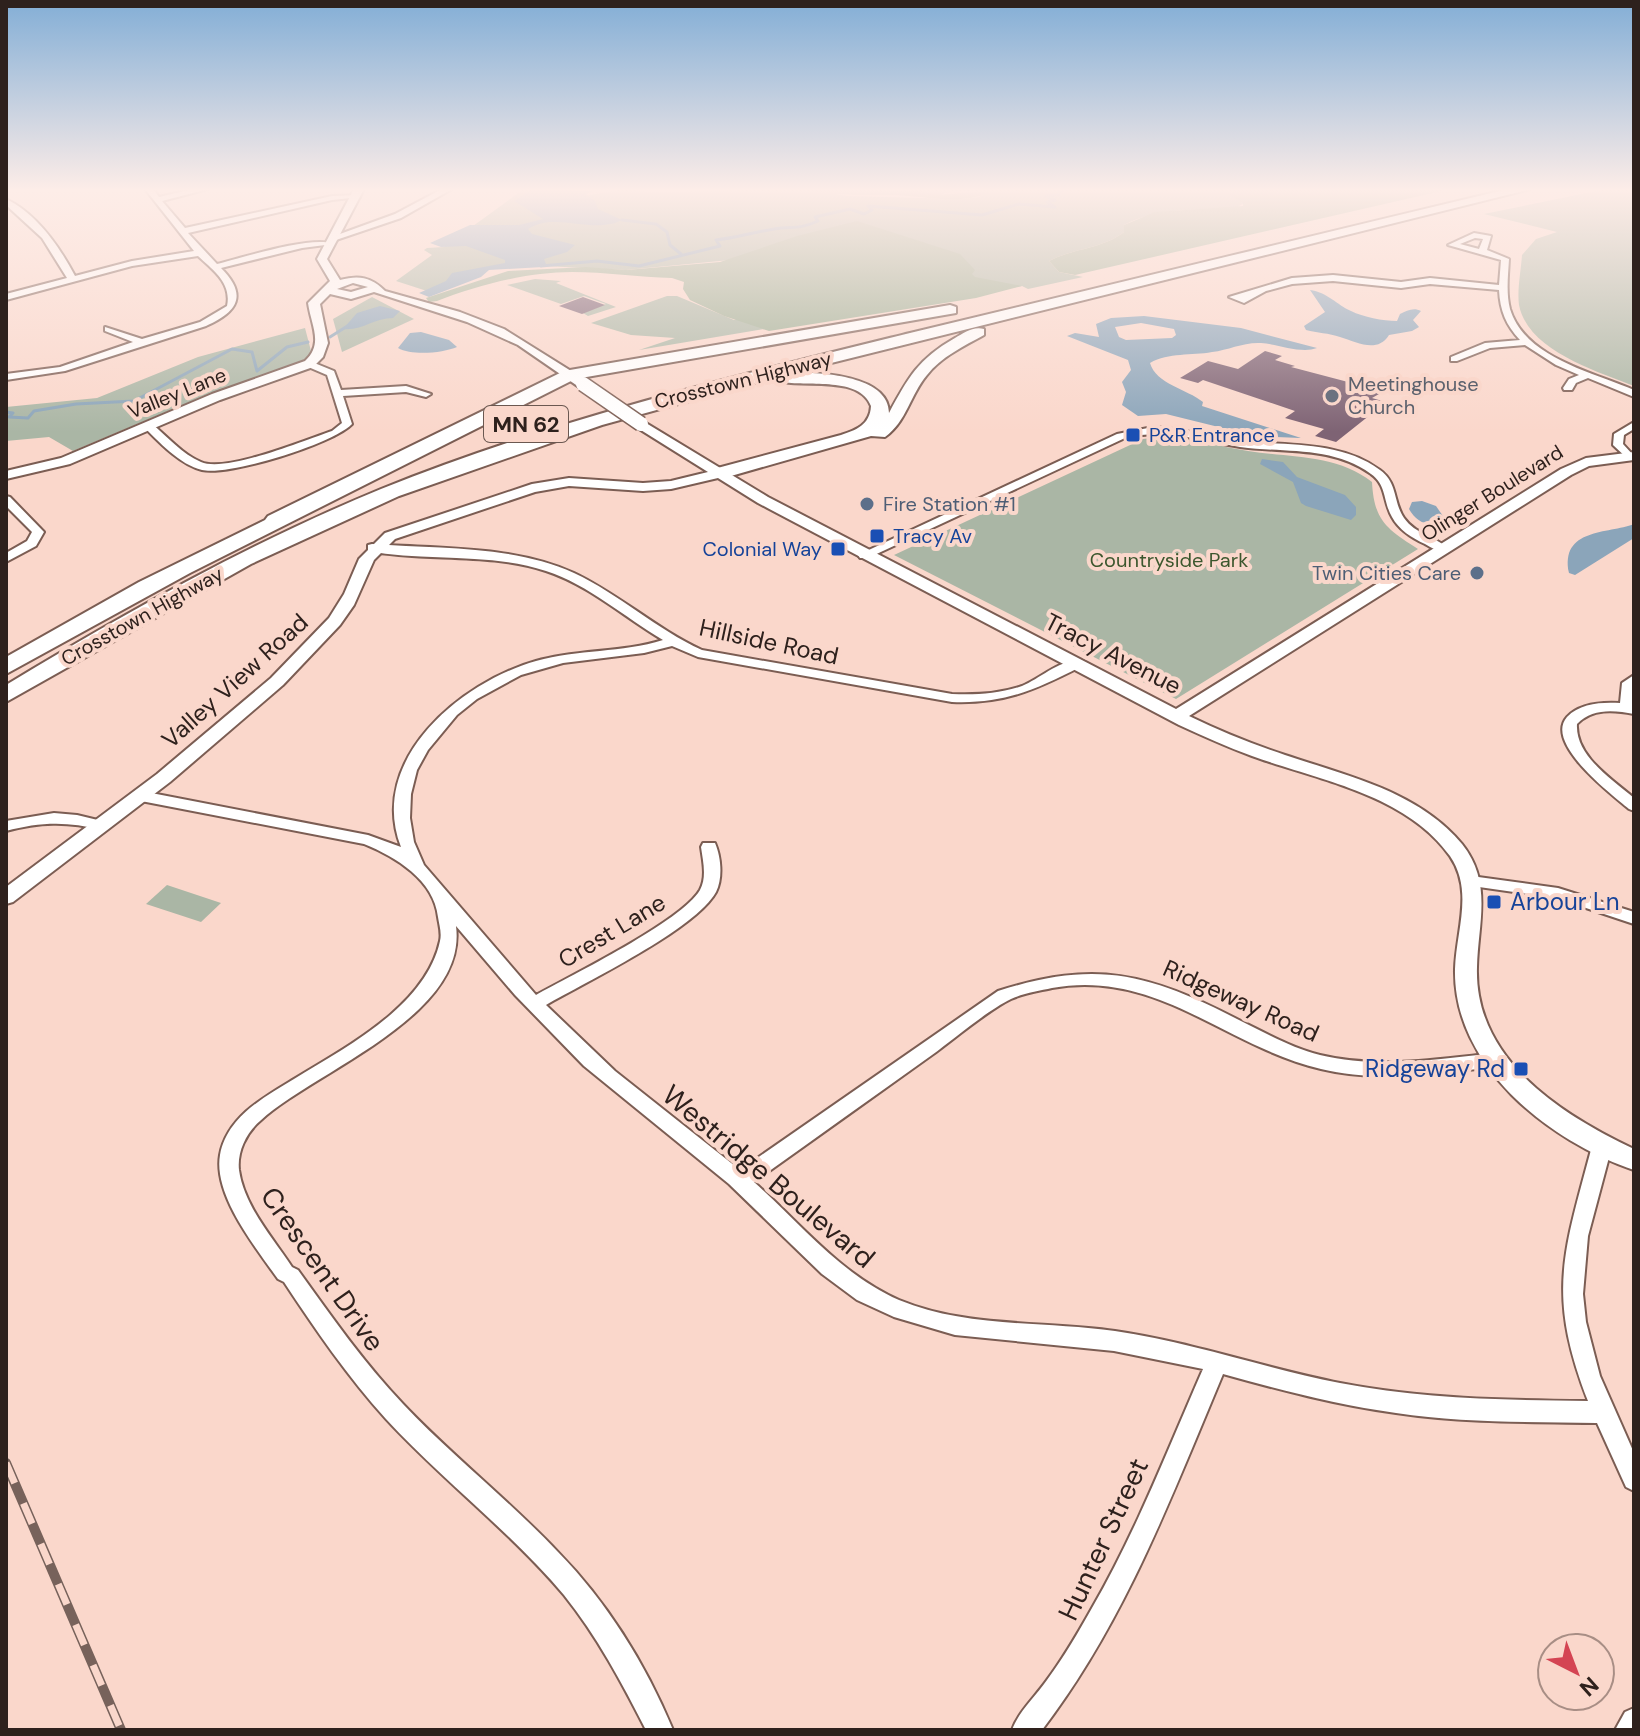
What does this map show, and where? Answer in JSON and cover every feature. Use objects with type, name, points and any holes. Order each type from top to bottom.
[{"type":"highway","name":"Crosstown Highway","points":[[6,667],[207,555],[378,477],[580,406],[707,372],[1146,270]]},
{"type":"highway","name":"Crosstown Highway","points":[[6,695],[141,614],[274,545],[389,493],[533,439],[698,390],[1192,270]]},
{"type":"highway","points":[[717,474],[840,446],[882,432],[890,426],[919,374],[950,347],[996,325],[1155,279]]},
{"type":"highway","points":[[207,555],[576,380],[1084,285]]},
{"type":"highway","points":[[533,439],[686,398],[785,378],[839,381],[863,389],[879,401],[881,410],[877,422],[864,432],[743,464],[717,474]]},
{"type":"street","points":[[67,270],[73,281]]},
{"type":"street","points":[[6,297],[111,270]]},
{"type":"street","points":[[6,377],[36,376],[73,368],[143,342],[205,324],[231,307],[232,289],[219,270]]},
{"type":"street","points":[[309,364],[320,356],[324,345],[314,303],[335,281],[327,270]]},
{"type":"street","points":[[335,270],[360,280]]},
{"type":"street","points":[[1505,270],[1509,320],[1528,342],[1587,375],[1634,394]]},
{"type":"street","points":[[1262,290],[1292,281],[1333,278],[1401,285],[1430,281],[1504,288]]},
{"type":"street","points":[[331,288],[360,280]]},
{"type":"street","name":"Tracy Avenue","points":[[360,280],[381,293],[466,317],[500,331],[717,474],[864,555],[1177,716],[1257,752],[1388,798],[1415,813],[1456,850],[1471,881],[1474,914],[1466,968],[1466,993],[1472,1018],[1496,1060],[1535,1100],[1602,1146],[1634,1160]]},
{"type":"street","points":[[316,314],[324,304],[371,290],[374,286]]},
{"type":"street","name":"Tracy Avenue","points":[[331,288],[335,294],[407,301]]},
{"type":"street","points":[[108,329],[143,342]]},
{"type":"street","points":[[1454,359],[1488,345],[1528,342]]},
{"type":"street","points":[[148,426],[198,464],[214,468],[236,465],[344,429],[347,424],[329,370],[309,364]]},
{"type":"street","name":"Valley Lane","points":[[6,475],[65,461],[216,397],[309,364]]},
{"type":"street","points":[[1568,388],[1572,381],[1587,375]]},
{"type":"street","points":[[336,393],[406,389],[426,394]]},
{"type":"street","points":[[1632,457],[1618,445],[1619,434],[1634,425]]},
{"type":"street","points":[[864,555],[1121,436],[1165,429],[1235,443],[1313,450],[1367,466],[1386,481],[1397,516],[1403,524],[1443,549]]},
{"type":"street","name":"Olinger Boulevard","points":[[1177,716],[1586,462],[1632,457]]},
{"type":"street","points":[[372,548],[390,536],[532,488],[569,482],[643,487],[671,485],[717,474]]},
{"type":"street","points":[[6,499],[38,532],[32,543],[6,558]]},
{"type":"street","name":"Hillside Road","points":[[372,548],[498,559],[549,568],[588,587],[671,642],[721,658],[952,698],[978,699],[1026,689],[1075,664]]},
{"type":"street","name":"Valley View Road","points":[[6,897],[141,796],[217,734],[311,648],[344,608],[372,548]]},
{"type":"street","name":"Crescent Drive","points":[[660,1730],[629,1668],[593,1612],[552,1565],[395,1412],[361,1373],[291,1276],[285,1273],[237,1197],[230,1177],[229,1157],[237,1135],[252,1116],[398,1018],[429,988],[443,965],[451,942],[451,919],[444,899],[414,858],[404,832],[401,807],[405,781],[415,757],[453,712],[501,681],[531,668],[561,659],[645,651],[671,642]]},
{"type":"street","points":[[1634,679],[1629,683],[1631,709],[1608,707],[1578,714],[1570,722],[1567,732],[1579,754],[1634,806]]},
{"type":"street","name":"Westridge Boulevard","points":[[141,796],[368,840],[394,850],[415,865],[588,1058],[635,1100],[740,1181],[828,1268],[866,1294],[914,1314],[963,1328],[1113,1341],[1217,1363],[1307,1387],[1430,1408],[1605,1412]]},
{"type":"street","points":[[6,826],[28,819],[74,817],[101,825]]},
{"type":"street","name":"Crest Lane","points":[[536,1003],[677,922],[696,906],[710,889],[715,876],[709,847]]},
{"type":"street","points":[[1471,881],[1558,893],[1634,918]]},
{"type":"street","name":"Ridgeway Road","points":[[740,1181],[1004,995],[1032,984],[1064,978],[1129,981],[1162,990],[1288,1052],[1319,1062],[1353,1068],[1386,1069],[1496,1060]]},
{"type":"street","points":[[1602,1146],[1579,1230],[1572,1269],[1573,1312],[1584,1360],[1634,1479]]},
{"type":"street","name":"Hunter Street","points":[[1025,1730],[1049,1702],[1095,1630],[1217,1363]]},
{"type":"street","points":[[1628,1730],[1634,1721]]},
{"type":"green space","points":[[411,270],[484,270],[430,292],[396,281]]},
{"type":"green space","points":[[745,270],[1057,270],[1083,277],[1028,289],[1022,286],[639,350],[675,338],[631,335],[591,323],[667,296],[677,296],[734,320],[793,301]]},
{"type":"green space","points":[[975,270],[972,274],[975,277],[1022,286],[976,298],[769,331],[724,316],[690,300],[683,289],[684,282],[672,278],[584,272],[538,274],[503,280],[437,301],[429,302],[426,298],[508,271]]},
{"type":"green space","points":[[1057,270],[1097,270],[1075,275]]},
{"type":"green space","points":[[1521,270],[1634,270],[1634,386],[1566,357],[1536,335],[1525,321],[1519,305]]},
{"type":"green space","points":[[535,279],[561,281],[556,283],[616,307],[588,316],[583,313],[606,304],[584,296],[561,304],[507,285]]},
{"type":"green space","points":[[372,297],[414,319],[342,352],[333,319]]},
{"type":"green space","points":[[305,328],[311,351],[308,361],[206,395],[73,451],[49,437],[6,441],[6,407],[97,398],[198,357]]},
{"type":"green space","name":"Countryside Park","points":[[1169,436],[1343,466],[1372,482],[1376,506],[1384,523],[1418,549],[1176,699],[894,555],[1143,439]]},
{"type":"green space","points":[[167,885],[221,903],[201,922],[146,904]]},
{"type":"water","points":[[489,270],[481,277],[429,297],[419,293],[446,281],[452,273]]},
{"type":"water","points":[[1310,290],[1322,293],[1367,317],[1397,321],[1400,314],[1410,310],[1421,311],[1413,320],[1419,327],[1389,335],[1384,341],[1373,345],[1306,330],[1304,326],[1325,312]]},
{"type":"water","points":[[380,306],[400,311],[393,318],[343,329],[357,313]]},
{"type":"water","points":[[1144,316],[1241,328],[1317,348],[1304,350],[1254,343],[1165,357],[1150,363],[1165,381],[1196,397],[1203,402],[1202,406],[1301,438],[1255,436],[1166,414],[1138,416],[1122,405],[1126,392],[1122,382],[1131,370],[1128,360],[1067,336],[1075,333],[1099,337],[1096,324],[1111,318]],"holes":[[[1141,323],[1174,329],[1176,335],[1172,338],[1126,340],[1119,337],[1115,327]]]},
{"type":"water","points":[[421,332],[449,340],[457,347],[428,353],[398,348],[410,333]]},
{"type":"water","points":[[1262,459],[1283,462],[1297,477],[1345,495],[1356,507],[1356,515],[1351,520],[1306,506],[1301,503],[1293,482],[1260,464]]},
{"type":"water","points":[[1422,501],[1436,506],[1445,519],[1429,524],[1416,518],[1409,509],[1412,502]]},
{"type":"water","points":[[1634,524],[1634,538],[1575,575],[1569,573],[1568,558],[1579,540]]},
{"type":"building","points":[[583,297],[605,305],[582,314],[559,306]]},
{"type":"building","name":"Meetinghouse Church","points":[[1265,351],[1282,356],[1275,360],[1295,366],[1291,367],[1367,387],[1364,389],[1379,394],[1372,398],[1396,405],[1380,418],[1370,415],[1336,442],[1315,436],[1324,429],[1285,418],[1295,411],[1203,380],[1198,383],[1180,378],[1208,361],[1238,369]]},
{"type":"waterway","points":[[330,337],[349,325]]},
{"type":"waterway","points":[[6,412],[13,413],[9,417],[28,418],[34,411],[76,404],[134,401],[232,349],[252,352],[257,371],[287,347],[308,342]]},
{"type":"railway","points":[[6,1463],[121,1730]]},
{"type":"place","name":"Meetinghouse Church","points":[[1332,396]]},
{"type":"place","name":"P&R Entrance","points":[[1133,435]]},
{"type":"place","name":"Fire Station #1","points":[[867,504]]},
{"type":"place","name":"Tracy Av","points":[[877,536]]},
{"type":"place","name":"Colonial Way","points":[[838,549]]},
{"type":"place","name":"Twin Cities Care","points":[[1477,573]]},
{"type":"place","name":"Arbour Ln","points":[[1494,902]]},
{"type":"place","name":"Ridgeway Rd","points":[[1521,1069]]}]
